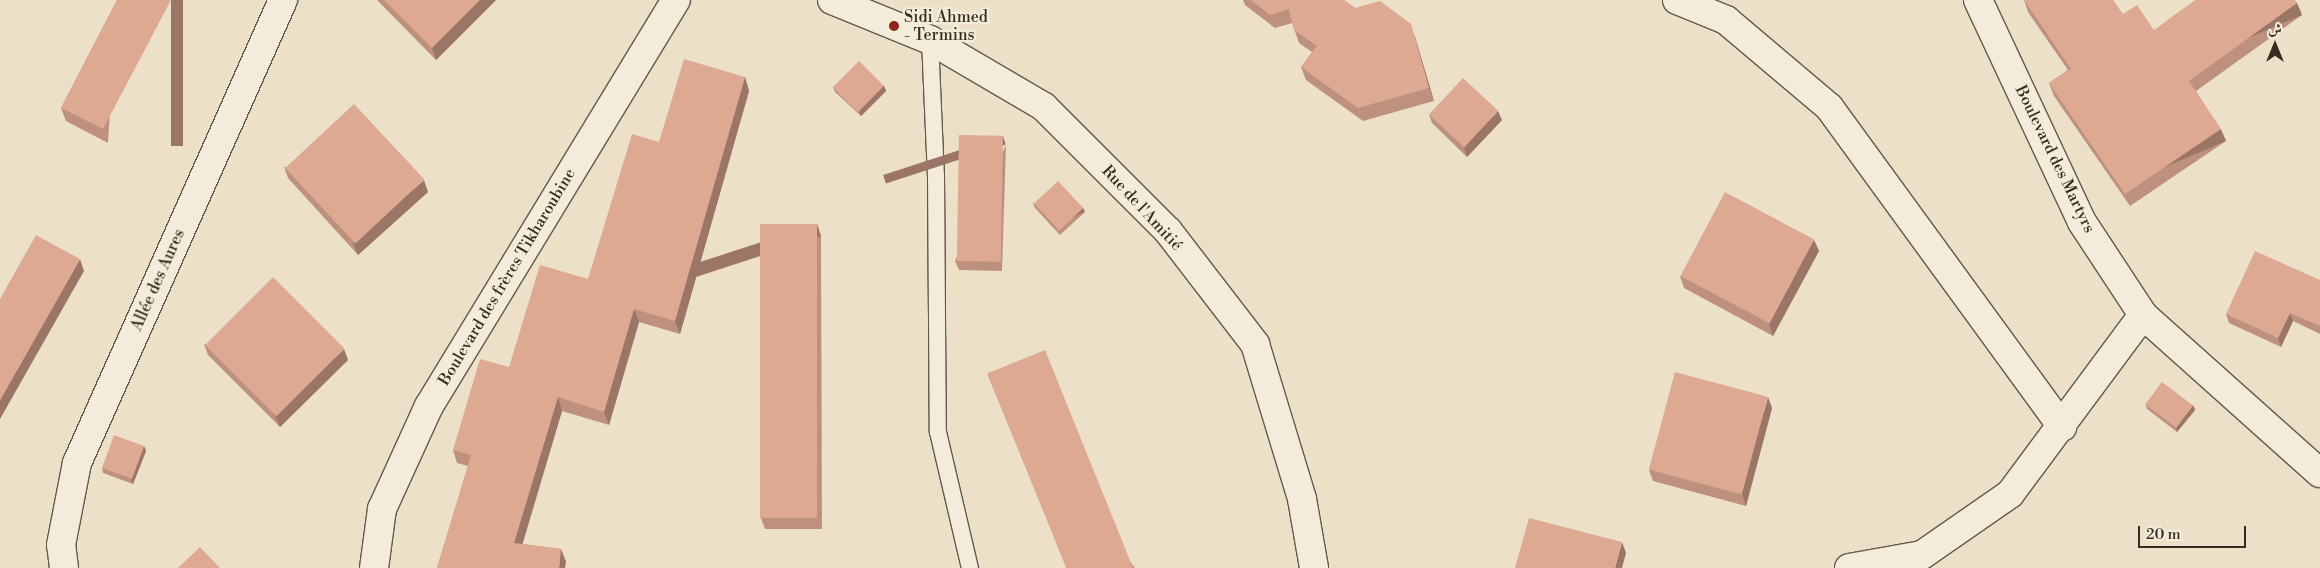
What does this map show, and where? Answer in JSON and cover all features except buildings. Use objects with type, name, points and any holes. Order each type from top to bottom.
[{"type":"street","name":"Allée des Aures","points":[[64,568],[61,545],[77,463],[282,0]]},
{"type":"street","name":"Boulevard des frères Tikharoubine","points":[[374,568],[382,509],[428,406],[676,0]]},
{"type":"street","name":"Rue de l'Amitié","points":[[832,0],[930,40],[1044,108],[1168,231],[1255,344],[1302,499],[1314,568]]},
{"type":"street","points":[[1677,0],[1726,20],[1829,108],[2062,427]]},
{"type":"street","name":"Boulevard des Martyrs","points":[[1978,0],[2082,222],[2143,315],[2320,473]]},
{"type":"street","points":[[1849,568],[1922,556],[2010,494],[2062,427],[2143,315]]},
{"type":"lane","points":[[930,40],[936,175],[938,432],[970,568]]},
{"type":"place","name":"Sidi Ahmed - Termins","points":[[894,26]]}]
